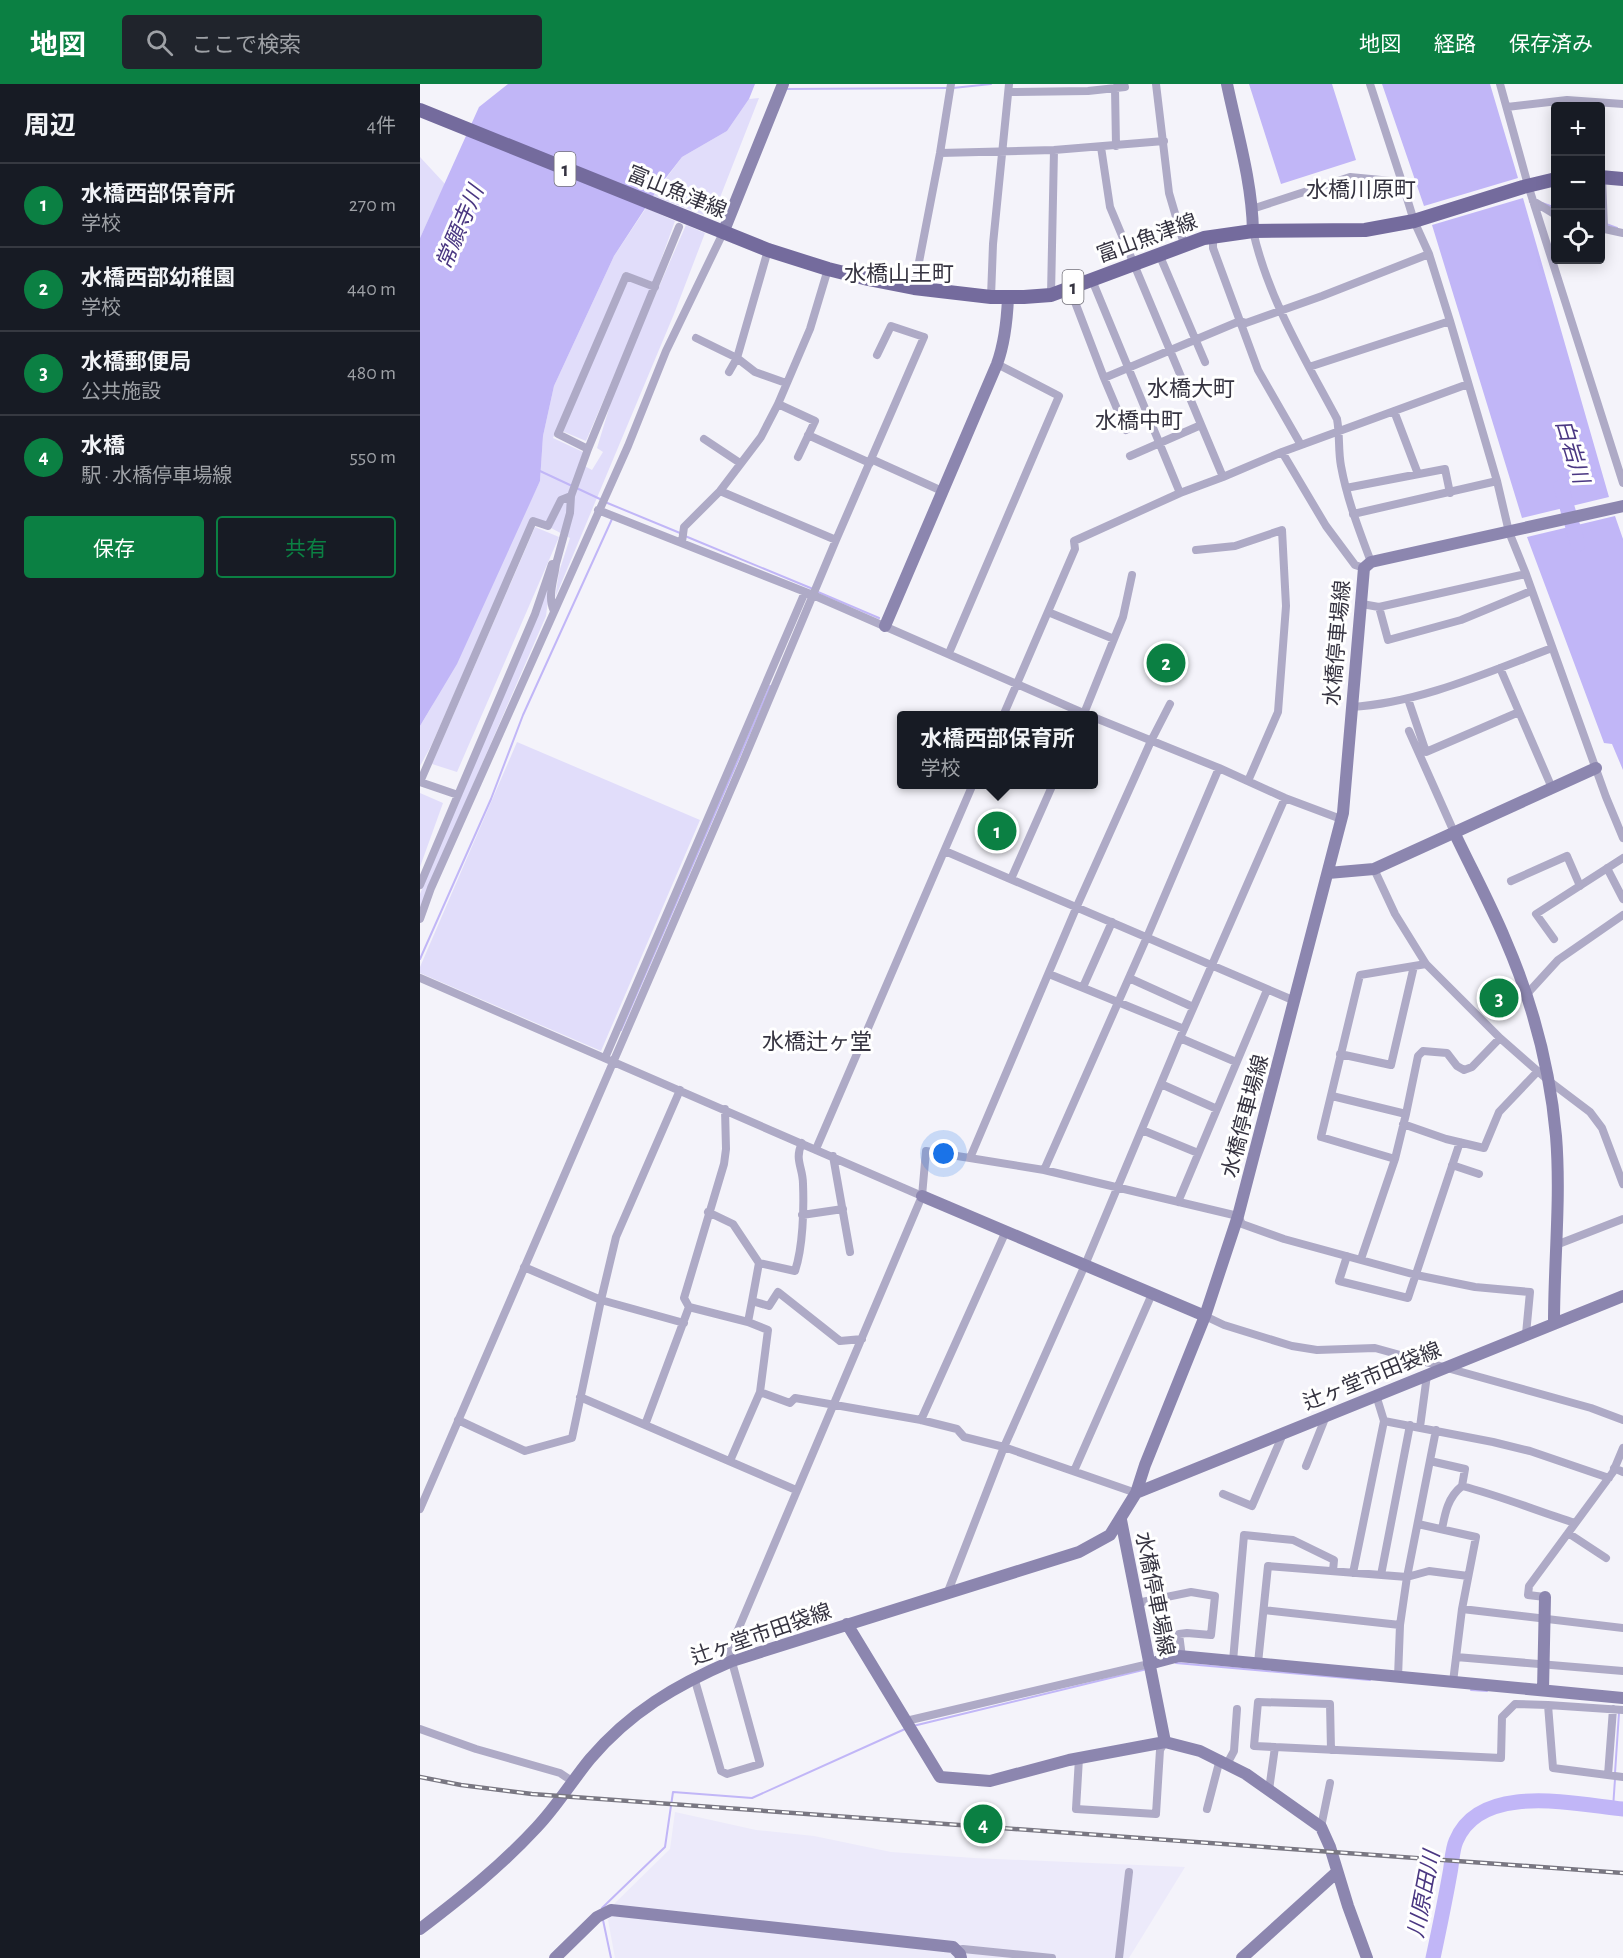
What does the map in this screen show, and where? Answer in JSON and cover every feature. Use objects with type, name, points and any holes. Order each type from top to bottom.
[{"type":"main road","points":[[716,230],[783,84]]},
{"type":"main road","points":[[1227,84],[1252,209],[1253,231]]},
{"type":"main road","name":"富山魚津線","points":[[420,110],[768,250],[828,269],[914,288],[1008,298],[1051,295],[1184,244],[1212,237],[1253,231],[1365,230],[1418,220],[1551,179]]},
{"type":"main road","points":[[1605,177],[1623,179]]},
{"type":"main road","points":[[885,626],[1003,349],[1008,298]]},
{"type":"main road","name":"水橋停車場線","points":[[1165,1742],[1121,1520],[1136,1493],[1205,1316],[1239,1216],[1295,1001],[1341,819],[1351,706],[1368,565],[1513,530],[1622,507]]},
{"type":"main road","points":[[1328,873],[1374,869],[1596,768]]},
{"type":"main road","points":[[1454,832],[1505,939],[1526,995],[1549,1081],[1558,1169],[1554,1323]]},
{"type":"main road","points":[[922,1196],[1205,1316]]},
{"type":"main road","name":"辻ヶ堂市田袋線","points":[[1136,1493],[1623,1296]]},
{"type":"main road","name":"辻ヶ堂市田袋線","points":[[420,1929],[493,1872],[539,1825],[572,1781],[610,1737],[636,1713],[694,1677],[732,1661],[1080,1551],[1110,1535],[1121,1520]]},
{"type":"main road","points":[[1543,1690],[1545,1597]]},
{"type":"main road","points":[[847,1624],[940,1777],[990,1780],[1079,1758],[1165,1742],[1200,1751],[1224,1762],[1269,1790],[1321,1827],[1367,1958]]},
{"type":"main road","points":[[1149,1664],[1182,1657],[1623,1698]]},
{"type":"main road","points":[[1242,1958],[1337,1872]]},
{"type":"main road","points":[[555,1958],[597,1917],[611,1910],[953,1947],[959,1954]]},
{"type":"street","points":[[914,288],[951,84]]},
{"type":"street","points":[[992,297],[993,244],[1009,88],[1115,88],[1125,87],[1124,84]]},
{"type":"street","points":[[1156,84],[1169,193],[1184,244]]},
{"type":"street","points":[[1370,84],[1402,182],[1429,254],[1531,591],[1623,838]]},
{"type":"street","points":[[1500,84],[1526,186],[1533,201],[1623,483]]},
{"type":"street","points":[[1115,88],[1116,146]]},
{"type":"street","points":[[1507,107],[1568,100],[1623,104]]},
{"type":"street","points":[[940,153],[1002,153],[1164,141]]},
{"type":"street","points":[[1101,147],[1110,207],[1223,477]]},
{"type":"street","points":[[1051,295],[1054,150]]},
{"type":"street","points":[[1252,209],[1350,177],[1402,182]]},
{"type":"street","points":[[1533,201],[1551,212]]},
{"type":"street","points":[[554,611],[551,596],[556,564],[570,513],[571,496],[679,227]]},
{"type":"street","points":[[1605,229],[1623,233]]},
{"type":"street","points":[[420,919],[431,888],[628,446],[716,230]]},
{"type":"street","points":[[1253,231],[1257,250],[1280,310],[1337,419],[1340,432],[1338,441],[1340,465],[1368,565],[1355,565],[1326,526],[1282,452]]},
{"type":"street","points":[[1212,237],[1258,370],[1301,445]]},
{"type":"street","points":[[729,372],[737,358],[768,250]]},
{"type":"street","points":[[1159,254],[1205,362]]},
{"type":"street","points":[[1104,378],[1240,321],[1246,323],[1429,254]]},
{"type":"street","points":[[682,542],[684,527],[720,492],[761,437],[810,329],[828,269]]},
{"type":"street","points":[[588,449],[558,434],[626,276],[655,287]]},
{"type":"street","points":[[1092,280],[1180,493]]},
{"type":"street","points":[[1070,289],[1126,430]]},
{"type":"street","points":[[1309,367],[1450,321]]},
{"type":"street","points":[[420,1509],[524,1267],[609,1060],[742,764],[809,594],[836,540],[924,337],[891,326],[877,355]]},
{"type":"street","points":[[696,338],[737,358],[755,372],[786,383]]},
{"type":"street","points":[[949,653],[1059,396],[997,364]]},
{"type":"street","points":[[1005,711],[1075,549],[1074,541],[1180,493],[1282,452],[1468,384]]},
{"type":"street","points":[[777,404],[815,421],[798,457]]},
{"type":"street","points":[[1394,411],[1418,474]]},
{"type":"street","points":[[1130,456],[1201,425]]},
{"type":"street","points":[[808,435],[942,491]]},
{"type":"street","points":[[704,439],[740,463]]},
{"type":"street","points":[[1346,488],[1445,469],[1450,493]]},
{"type":"street","points":[[1353,513],[1497,481]]},
{"type":"street","points":[[720,492],[836,540]]},
{"type":"street","points":[[458,795],[420,782],[533,521],[548,526],[561,500],[571,496]]},
{"type":"street","points":[[598,510],[809,594],[1079,711]]},
{"type":"street","points":[[1196,550],[1235,546],[1282,530],[1286,606],[1278,712],[1248,781]]},
{"type":"street","points":[[420,885],[536,614],[552,564],[556,564]]},
{"type":"street","points":[[1362,604],[1379,607],[1526,574]]},
{"type":"street","points":[[1089,711],[1123,617],[1132,575]]},
{"type":"street","points":[[1379,607],[1388,640],[1461,620],[1531,591]]},
{"type":"street","points":[[1048,612],[1114,639]]},
{"type":"street","points":[[1351,706],[1380,705],[1408,699],[1552,648]]},
{"type":"street","points":[[1500,668],[1552,788]]},
{"type":"street","points":[[1408,699],[1423,754],[1454,832]]},
{"type":"street","points":[[970,1158],[1077,906],[1170,704]]},
{"type":"street","points":[[1423,754],[1519,712]]},
{"type":"street","points":[[1098,719],[1219,768],[1285,798],[1341,819]]},
{"type":"street","points":[[1409,731],[1423,754]]},
{"type":"street","points":[[1044,1170],[1219,768]]},
{"type":"street","points":[[816,1149],[971,789]]},
{"type":"street","points":[[1011,879],[1051,789]]},
{"type":"street","points":[[947,1594],[1004,1447],[1085,1265],[1193,1007],[1285,798]]},
{"type":"street","points":[[945,851],[1295,1001]]},
{"type":"street","points":[[1511,881],[1567,856],[1580,886]]},
{"type":"street","points":[[1554,939],[1536,914],[1623,858]]},
{"type":"street","points":[[1607,868],[1623,899]]},
{"type":"street","points":[[1374,869],[1395,914],[1426,964],[1500,1038],[1549,1081],[1590,1112],[1602,1128],[1623,1184]]},
{"type":"street","points":[[1526,995],[1558,960],[1623,915]]},
{"type":"street","points":[[1083,987],[1112,922]]},
{"type":"street","points":[[1395,1159],[1321,1137],[1360,975],[1426,964]]},
{"type":"street","points":[[1340,1054],[1391,1065],[1414,966]]},
{"type":"street","points":[[1048,974],[1184,1029]]},
{"type":"street","points":[[420,978],[922,1196]]},
{"type":"street","points":[[1129,978],[1193,1007]]},
{"type":"street","points":[[1178,1202],[1267,990]]},
{"type":"street","points":[[1180,1038],[1236,1062]]},
{"type":"street","points":[[1361,1259],[1395,1159],[1418,1056],[1423,1051],[1447,1053],[1457,1066],[1464,1070],[1472,1067],[1500,1038]]},
{"type":"street","points":[[1403,1124],[1484,1148],[1499,1112],[1538,1071]]},
{"type":"street","points":[[1161,1084],[1217,1108]]},
{"type":"street","points":[[458,1420],[525,1451],[572,1438],[616,1237],[680,1090]]},
{"type":"street","points":[[1332,1096],[1406,1114]]},
{"type":"street","points":[[645,1425],[689,1307],[684,1298],[724,1164],[725,1109]]},
{"type":"street","points":[[1142,1130],[1198,1153]]},
{"type":"street","points":[[1347,1256],[1339,1281],[1408,1298],[1460,1142]]},
{"type":"street","points":[[708,1212],[733,1224],[759,1263],[795,1271],[804,1182],[797,1154],[802,1143]]},
{"type":"street","points":[[694,1677],[721,1771],[727,1774],[760,1764],[729,1651],[922,1196],[926,1151],[1044,1170],[1239,1216],[1242,1224],[1284,1239],[1416,1275],[1475,1287],[1530,1292],[1526,1334]]},
{"type":"street","points":[[833,1156],[850,1252]]},
{"type":"street","points":[[1452,1165],[1479,1174]]},
{"type":"street","points":[[802,1215],[843,1209]]},
{"type":"street","points":[[1556,1245],[1623,1219]]},
{"type":"street","points":[[921,1420],[1005,1231]]},
{"type":"street","points":[[748,1322],[759,1263]]},
{"type":"street","points":[[524,1267],[601,1300],[684,1323]]},
{"type":"street","points":[[752,1301],[769,1306],[778,1292],[840,1341],[862,1339]]},
{"type":"street","points":[[1074,1471],[1152,1294]]},
{"type":"street","points":[[689,1307],[748,1322],[768,1330],[760,1392],[730,1461]]},
{"type":"street","points":[[1205,1316],[1224,1325],[1292,1346],[1317,1350],[1375,1348],[1591,1408],[1623,1420]]},
{"type":"street","points":[[1420,1427],[1427,1375]]},
{"type":"street","points":[[760,1392],[790,1403],[795,1398],[921,1420],[957,1429],[964,1437],[1004,1447],[1136,1493]]},
{"type":"street","points":[[1353,1573],[1384,1421],[1376,1395]]},
{"type":"street","points":[[580,1397],[796,1490]]},
{"type":"street","points":[[1306,1466],[1326,1416]]},
{"type":"street","points":[[1384,1421],[1530,1451],[1609,1478]]},
{"type":"street","points":[[1381,1575],[1410,1425]]},
{"type":"street","points":[[1398,1677],[1400,1625],[1407,1577],[1436,1430]]},
{"type":"street","points":[[1223,1494],[1252,1506],[1283,1434]]},
{"type":"street","points":[[1545,1597],[1528,1594],[1528,1586],[1609,1478],[1619,1470],[1623,1448]]},
{"type":"street","points":[[1430,1461],[1465,1469],[1462,1486],[1447,1506],[1442,1529]]},
{"type":"street","points":[[1462,1486],[1493,1494],[1521,1506],[1575,1523]]},
{"type":"street","points":[[1418,1524],[1476,1537],[1462,1609],[1454,1682]]},
{"type":"street","points":[[1568,1533],[1606,1558]]},
{"type":"street","points":[[1233,1661],[1244,1535],[1293,1540],[1334,1560],[1333,1571]]},
{"type":"street","points":[[1258,1664],[1268,1566],[1407,1577],[1429,1571],[1468,1576]]},
{"type":"street","points":[[1137,1603],[1191,1592],[1215,1596],[1211,1635],[1179,1634],[1182,1657]]},
{"type":"street","points":[[1462,1609],[1623,1628]]},
{"type":"street","points":[[1264,1610],[1400,1625]]},
{"type":"street","points":[[1456,1657],[1623,1671]]},
{"type":"street","points":[[906,1721],[1149,1664]]},
{"type":"street","points":[[1331,1750],[1330,1704],[1258,1702],[1254,1746],[1331,1750],[1501,1758],[1502,1717],[1515,1704],[1623,1710]]},
{"type":"street","points":[[1548,1705],[1553,1768],[1623,1777]]},
{"type":"street","points":[[1207,1809],[1224,1762],[1234,1751],[1237,1709]]},
{"type":"street","points":[[1608,1775],[1613,1709]]},
{"type":"street","points":[[420,1729],[476,1749],[554,1771],[572,1781]]},
{"type":"street","points":[[1079,1758],[1076,1809],[1156,1814],[1160,1750],[1165,1742]]},
{"type":"street","points":[[1269,1790],[1275,1747]]},
{"type":"street","points":[[1321,1827],[1330,1783]]},
{"type":"street","points":[[1119,1958],[1129,1872]]},
{"type":"street","points":[[959,1954],[963,1949],[1053,1958]]},
{"type":"shaded area","points":[[759,98],[712,218],[653,196],[682,157],[727,131],[749,99]]},
{"type":"shaded area","points":[[420,157],[445,184],[420,238]]},
{"type":"shaded area","points":[[646,208],[675,221],[653,282],[624,272],[553,438],[583,452],[579,463],[592,470],[603,452],[597,448],[611,402],[686,225],[705,233],[674,314],[555,598],[559,572],[570,538],[532,518],[420,766],[420,726],[432,706],[540,481],[543,436],[554,386],[614,256]]},
{"type":"shaded area","points":[[627,280],[651,289],[586,441],[562,431]]},
{"type":"shaded area","points":[[535,527],[559,537],[457,772],[432,764]]},
{"type":"shaded area","points":[[551,577],[546,616],[420,907],[420,894]]},
{"type":"shaded area","points":[[517,742],[700,820],[601,1051],[420,973],[420,967]]},
{"type":"shaded area","points":[[420,793],[443,803],[420,867]]},
{"type":"shaded area","points":[[675,1812],[756,1830],[814,1836],[891,1852],[1185,1867],[1129,1958],[615,1958],[608,1920],[615,1903],[670,1849]]},
{"type":"water","name":"常願寺川","points":[[508,84],[755,84],[749,99],[727,131],[682,157],[661,184],[614,256],[554,386],[543,436],[540,481],[457,664],[420,726],[420,238],[479,107]]},
{"type":"water","points":[[1249,84],[1332,84],[1356,160],[1281,184]]},
{"type":"water","points":[[1382,84],[1490,84],[1518,178],[1424,206]]},
{"type":"water","points":[[1523,198],[1609,497],[1522,518],[1432,225]]},
{"type":"water","points":[[1615,516],[1623,539],[1623,770],[1612,744],[1604,743],[1527,537]]},
{"type":"waterway","points":[[953,88],[991,84]]},
{"type":"waterway","points":[[785,89],[948,88]]},
{"type":"waterway","points":[[1542,203],[1551,206]]},
{"type":"waterway","points":[[1606,224],[1617,228]]},
{"type":"waterway","points":[[540,471],[600,499]]},
{"type":"waterway","name":"白岩川","points":[[1561,487],[1578,544]]},
{"type":"waterway","points":[[605,502],[680,533]]},
{"type":"waterway","points":[[420,959],[491,799],[523,715],[612,519]]},
{"type":"waterway","points":[[685,536],[813,589]]},
{"type":"waterway","points":[[818,592],[879,618]]},
{"type":"waterway","points":[[621,1030],[770,686]]},
{"type":"waterway","points":[[1176,1663],[1370,1680]]},
{"type":"waterway","points":[[913,1726],[1147,1669]]},
{"type":"waterway","points":[[1471,1690],[1487,1691]]},
{"type":"waterway","points":[[1615,1773],[1619,1713]]},
{"type":"waterway","points":[[602,1908],[665,1847],[673,1792],[752,1798],[905,1729]]},
{"type":"waterway","points":[[1613,1808],[1615,1779]]},
{"type":"waterway","name":"川原田川","points":[[1433,1958],[1454,1848],[1468,1822],[1485,1810],[1530,1801],[1555,1801],[1623,1809]]},
{"type":"waterway","points":[[603,1920],[611,1958]]},
{"type":"railway","points":[[420,1777],[532,1794],[1623,1873]]},
{"type":"place","name":"水橋西部幼稚園","points":[[1166,663]]},
{"type":"place","name":"水橋西部保育所","points":[[997,831]]},
{"type":"place","name":"水橋郵便局","points":[[1499,998]]},
{"type":"place","name":"水橋","points":[[983,1824]]},
{"type":"district","name":"水橋川原町","points":[[1361,189]]},
{"type":"district","name":"水橋山王町","points":[[899,273]]},
{"type":"district","name":"水橋大町","points":[[1191,388]]},
{"type":"district","name":"水橋中町","points":[[1139,420]]},
{"type":"district","name":"水橋辻ヶ堂","points":[[817,1041]]}]
